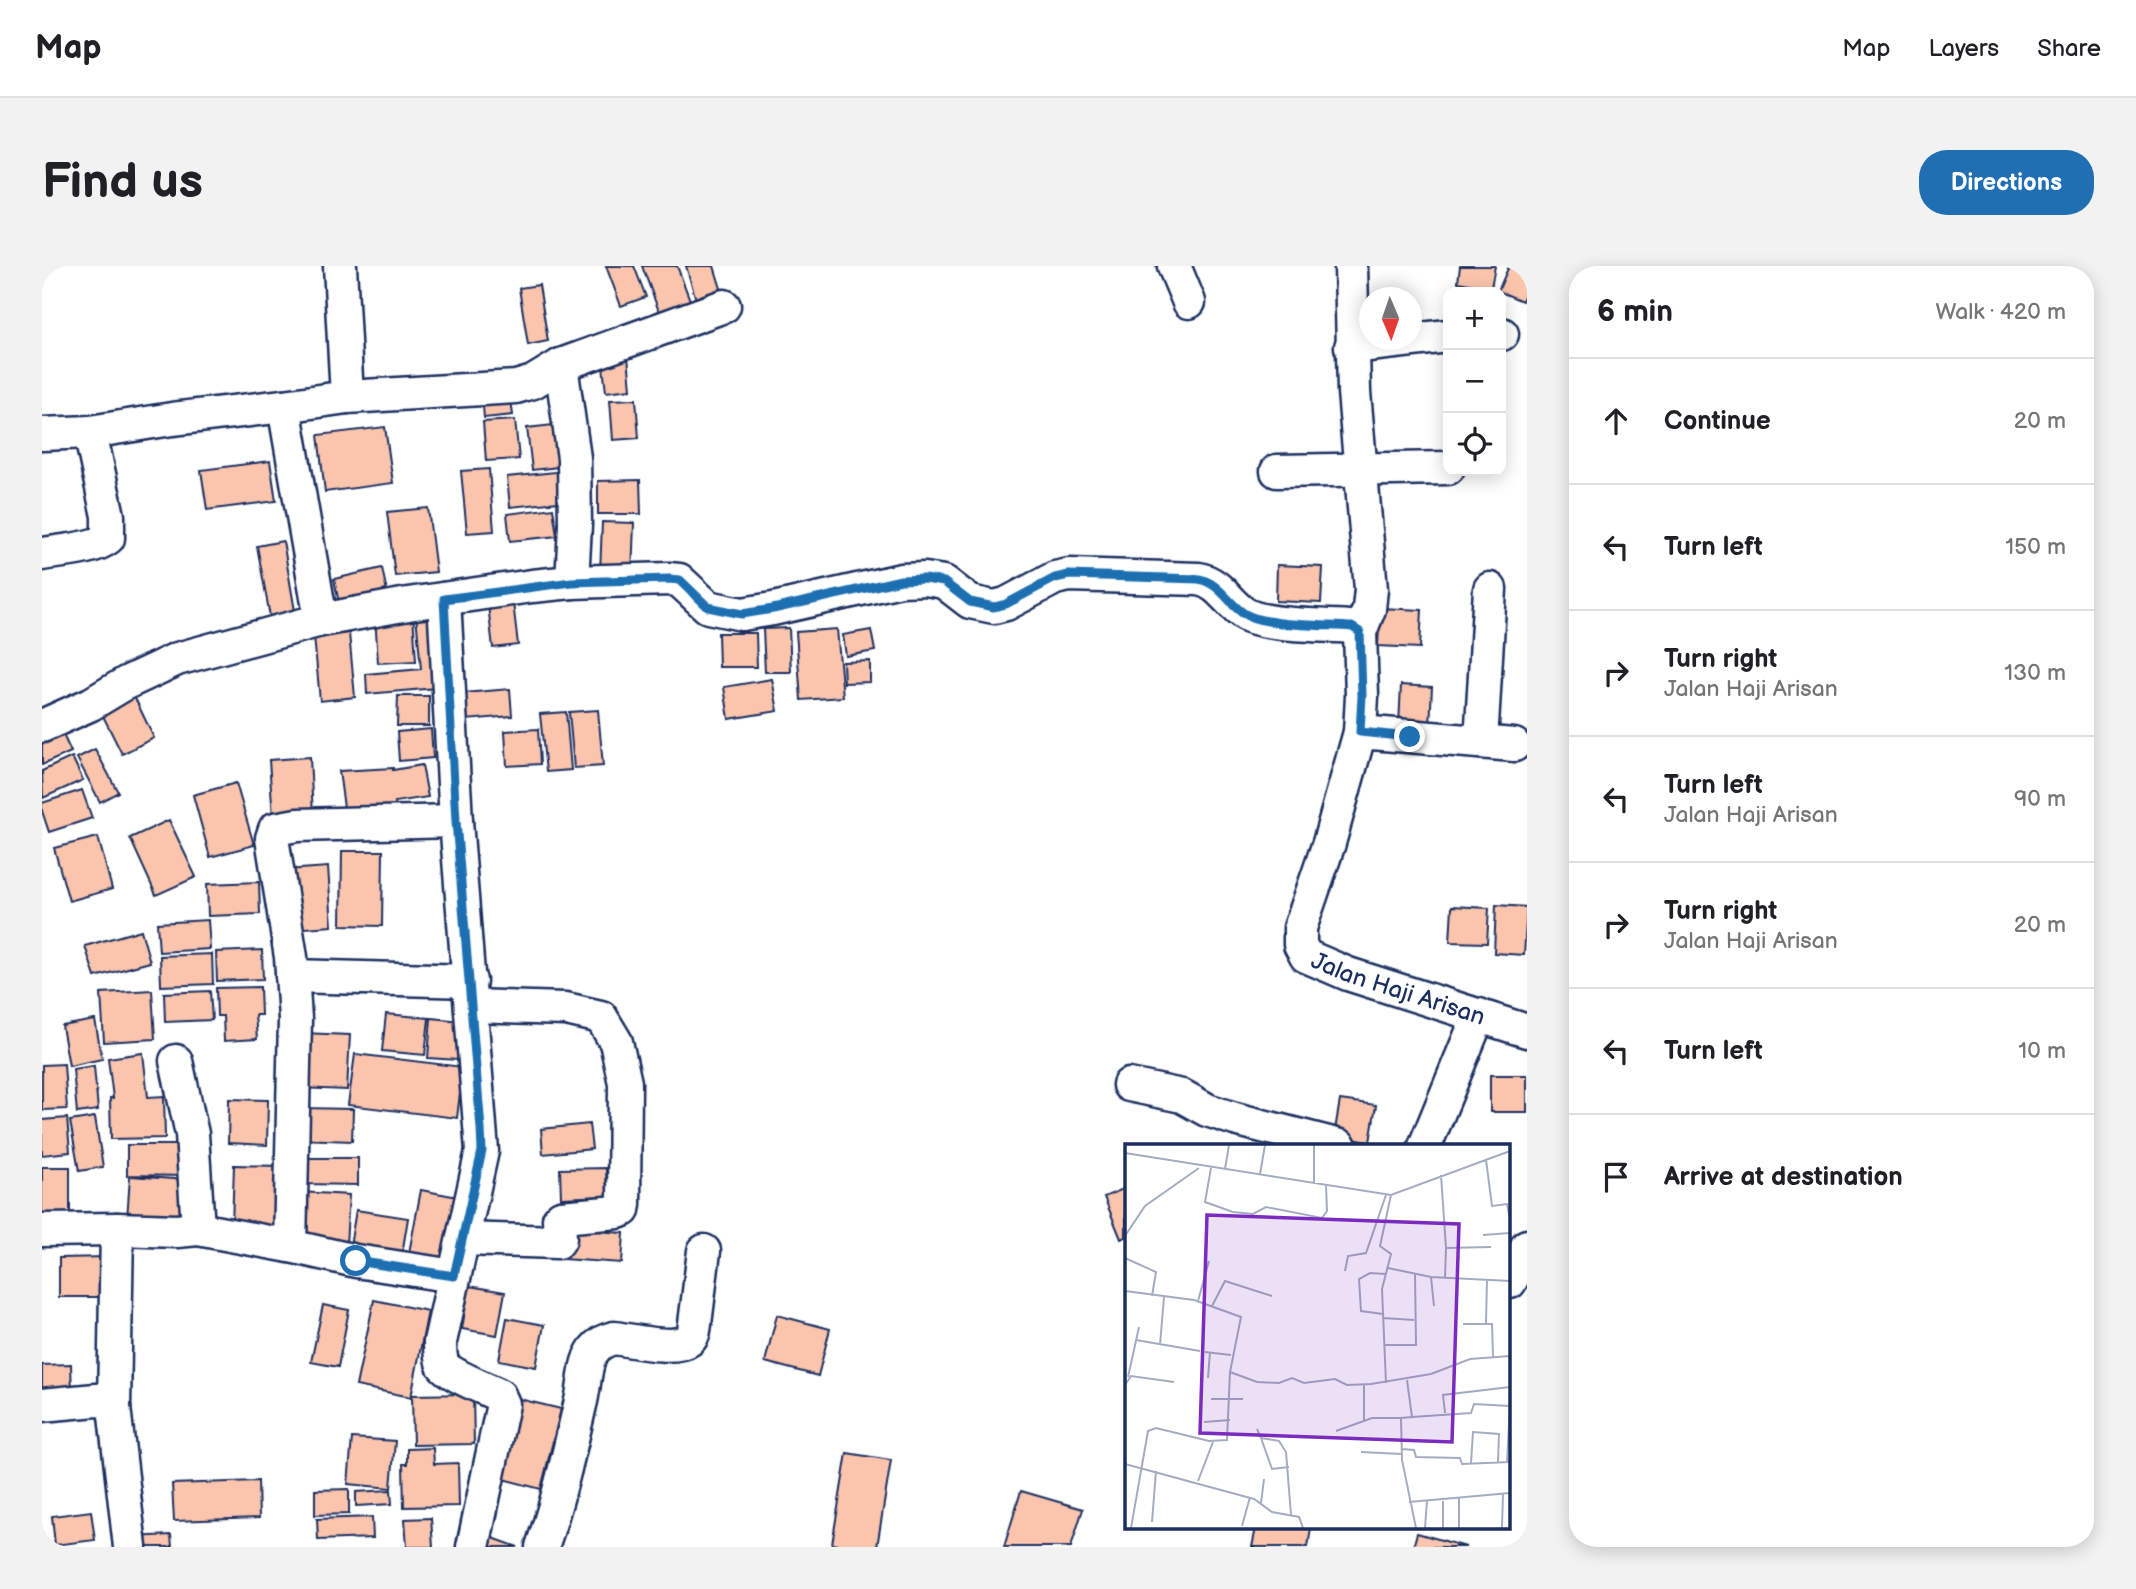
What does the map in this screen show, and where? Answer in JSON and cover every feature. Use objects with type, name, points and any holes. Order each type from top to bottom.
[{"type":"street","points":[[340,266],[347,397]]},
{"type":"street","points":[[1174,266],[1189,302]]},
{"type":"street","name":"Jalan Haji Arisan","points":[[1351,266],[1352,347],[1371,589],[1369,609],[1360,632],[1360,732],[1329,844],[1300,928],[1300,945],[1307,956],[1348,974],[1527,1031]]},
{"type":"street","points":[[42,434],[89,432],[347,397],[516,387],[533,382],[561,365],[724,306]]},
{"type":"street","points":[[1352,347],[1443,337]]},
{"type":"street","points":[[561,365],[574,458],[572,582]]},
{"type":"street","points":[[284,406],[321,620]]},
{"type":"street","points":[[42,554],[92,545],[108,538],[107,516],[89,432]]},
{"type":"street","points":[[1277,471],[1443,468]]},
{"type":"street","points":[[42,726],[177,659],[321,620],[444,599],[572,582],[680,580],[708,607],[742,614],[901,580],[925,579],[944,582],[970,602],[994,607],[1006,604],[1055,578],[1069,575],[1181,577],[1210,582],[1244,614],[1260,621],[1352,627],[1360,632]]},
{"type":"street","points":[[1481,742],[1490,589]]},
{"type":"street","points":[[444,599],[456,821],[482,1151],[440,1342],[443,1367],[452,1374],[499,1395],[503,1404],[472,1547]]},
{"type":"street","points":[[1360,732],[1514,745]]},
{"type":"street","points":[[290,1246],[295,1019],[292,975],[272,838],[275,829],[298,825],[456,821]]},
{"type":"street","points":[[292,975],[471,994],[601,1017],[616,1042],[625,1083],[623,1210],[561,1217],[558,1242],[463,1239]]},
{"type":"street","points":[[1427,1144],[1479,1015]]},
{"type":"street","points":[[176,1061],[192,1134],[198,1229]]},
{"type":"street","points":[[1129,1085],[1182,1096],[1208,1110],[1235,1119],[1332,1144]]},
{"type":"street","points":[[117,1229],[114,1407],[130,1547]]},
{"type":"street","points":[[42,1230],[198,1229],[356,1261],[454,1276]]},
{"type":"street","points":[[1510,1282],[1527,1246]]},
{"type":"street","points":[[542,1547],[557,1500],[588,1361],[600,1342],[607,1339],[667,1345],[690,1339],[695,1324],[704,1251]]},
{"type":"street","points":[[42,1405],[96,1400],[109,1401],[114,1407]]},
{"type":"building","points":[[606,266],[634,266],[646,297],[621,306]]},
{"type":"building","points":[[642,266],[677,266],[691,303],[660,314]]},
{"type":"building","points":[[686,266],[714,266],[723,295],[697,303]]},
{"type":"building","points":[[1460,266],[1495,266],[1491,287],[1458,282]]},
{"type":"building","points":[[1509,266],[1527,266],[1527,290],[1522,301],[1506,294],[1506,287],[1500,287]]},
{"type":"building","points":[[539,285],[548,341],[528,345],[519,288]]},
{"type":"building","points":[[628,356],[631,389],[606,392],[602,358]]},
{"type":"building","points":[[510,392],[513,415],[484,418],[482,395]]},
{"type":"building","points":[[636,399],[639,438],[613,440],[610,400]]},
{"type":"building","points":[[515,420],[519,459],[486,461],[483,422]]},
{"type":"building","points":[[553,425],[558,467],[532,470],[527,428]]},
{"type":"building","points":[[385,427],[393,483],[325,492],[318,435]]},
{"type":"building","points":[[270,461],[276,501],[207,510],[201,470]]},
{"type":"building","points":[[489,469],[494,531],[467,533],[461,471]]},
{"type":"building","points":[[565,471],[568,501],[510,507],[507,477]]},
{"type":"building","points":[[640,480],[641,514],[598,514],[598,481]]},
{"type":"building","points":[[428,508],[436,572],[395,576],[387,512]]},
{"type":"building","points":[[553,508],[557,536],[510,541],[507,514]]},
{"type":"building","points":[[602,522],[634,523],[632,575],[600,574]]},
{"type":"building","points":[[283,541],[296,617],[271,622],[257,546]]},
{"type":"building","points":[[1277,565],[1323,567],[1321,603],[1276,601]]},
{"type":"building","points":[[382,568],[388,597],[340,608],[334,579]]},
{"type":"building","points":[[513,602],[518,645],[493,648],[488,605]]},
{"type":"building","points":[[1380,608],[1422,610],[1420,648],[1378,646]]},
{"type":"building","points":[[413,613],[416,661],[378,663],[375,615]]},
{"type":"building","points":[[430,613],[436,688],[367,694],[366,674],[421,669],[416,615]]},
{"type":"building","points":[[789,628],[791,672],[765,672],[763,629]]},
{"type":"building","points":[[837,629],[843,697],[801,700],[796,632]]},
{"type":"building","points":[[871,630],[875,651],[846,656],[843,635]]},
{"type":"building","points":[[349,633],[355,697],[320,701],[314,636]]},
{"type":"building","points":[[718,633],[756,633],[757,667],[719,667]]},
{"type":"building","points":[[870,661],[870,682],[844,683],[843,662]]},
{"type":"building","points":[[772,679],[778,711],[729,719],[724,687]]},
{"type":"building","points":[[1401,685],[1432,687],[1430,726],[1399,725]]},
{"type":"building","points":[[510,689],[512,716],[466,720],[464,693]]},
{"type":"building","points":[[133,694],[154,738],[122,754],[100,710]]},
{"type":"building","points":[[398,696],[429,696],[429,726],[397,726]]},
{"type":"building","points":[[598,710],[603,766],[574,768],[569,712]]},
{"type":"building","points":[[566,712],[571,770],[546,772],[540,714]]},
{"type":"building","points":[[59,726],[71,752],[42,765],[42,734]]},
{"type":"building","points":[[431,729],[433,758],[399,761],[397,732]]},
{"type":"building","points":[[538,729],[540,764],[507,766],[505,731]]},
{"type":"building","points":[[95,749],[118,792],[100,802],[77,758]]},
{"type":"building","points":[[72,757],[83,780],[43,798],[42,771]]},
{"type":"building","points":[[310,757],[313,815],[273,818],[269,760]]},
{"type":"building","points":[[422,765],[428,797],[395,802],[396,809],[345,815],[339,771],[393,770]]},
{"type":"building","points":[[236,783],[254,845],[210,857],[193,795]]},
{"type":"building","points":[[82,790],[92,818],[49,832],[42,803]]},
{"type":"building","points":[[169,820],[196,877],[156,895],[130,838]]},
{"type":"building","points":[[98,837],[112,889],[69,901],[54,848]]},
{"type":"building","points":[[342,851],[383,851],[382,926],[341,925]]},
{"type":"building","points":[[328,867],[332,926],[291,929],[286,870]]},
{"type":"building","points":[[259,882],[260,914],[208,916],[207,884]]},
{"type":"building","points":[[1496,905],[1527,907],[1524,955],[1494,953]]},
{"type":"building","points":[[1452,906],[1489,908],[1487,943],[1450,942]]},
{"type":"building","points":[[208,920],[210,949],[159,952],[157,923]]},
{"type":"building","points":[[141,930],[150,962],[95,977],[85,946]]},
{"type":"building","points":[[262,950],[263,979],[217,981],[216,952]]},
{"type":"building","points":[[212,954],[213,984],[161,986],[160,956]]},
{"type":"building","points":[[260,987],[261,1015],[255,1015],[257,1039],[224,1041],[223,1016],[217,1016],[216,988]]},
{"type":"building","points":[[152,990],[155,1039],[104,1042],[101,993]]},
{"type":"building","points":[[210,991],[212,1020],[165,1022],[164,993]]},
{"type":"building","points":[[386,1014],[429,1018],[425,1055],[382,1051]]},
{"type":"building","points":[[431,1018],[461,1021],[458,1060],[428,1058]]},
{"type":"building","points":[[95,1020],[102,1059],[69,1066],[62,1026]]},
{"type":"building","points":[[302,1033],[350,1035],[347,1090],[299,1088]]},
{"type":"building","points":[[143,1053],[148,1097],[164,1096],[165,1138],[111,1139],[110,1098],[113,1098],[108,1058]]},
{"type":"building","points":[[355,1054],[463,1067],[457,1118],[348,1105]]},
{"type":"building","points":[[64,1064],[67,1109],[42,1110],[42,1065]]},
{"type":"building","points":[[94,1066],[98,1110],[77,1113],[73,1069]]},
{"type":"building","points":[[1490,1075],[1527,1075],[1527,1112],[1490,1112]]},
{"type":"building","points":[[229,1099],[268,1100],[267,1145],[228,1143]]},
{"type":"building","points":[[1340,1100],[1376,1105],[1370,1142],[1334,1136]]},
{"type":"building","points":[[301,1108],[353,1109],[352,1141],[300,1139]]},
{"type":"building","points":[[95,1117],[103,1167],[79,1171],[70,1121]]},
{"type":"building","points":[[67,1118],[70,1152],[42,1155],[42,1120]]},
{"type":"building","points":[[589,1124],[592,1149],[543,1154],[541,1129]]},
{"type":"building","points":[[127,1145],[186,1145],[186,1176],[127,1175]]},
{"type":"building","points":[[304,1158],[358,1158],[358,1185],[304,1184]]},
{"type":"building","points":[[234,1165],[281,1166],[279,1227],[232,1226]]},
{"type":"building","points":[[42,1167],[70,1167],[70,1217],[42,1217]]},
{"type":"building","points":[[606,1168],[607,1196],[561,1198],[560,1169]]},
{"type":"building","points":[[130,1176],[188,1180],[185,1222],[127,1219]]},
{"type":"building","points":[[1123,1189],[1125,1237],[1121,1239],[1104,1197]]},
{"type":"building","points":[[421,1190],[463,1198],[450,1266],[408,1258]]},
{"type":"building","points":[[300,1192],[349,1195],[346,1245],[296,1242]]},
{"type":"building","points":[[356,1210],[408,1218],[401,1260],[349,1252]]},
{"type":"building","points":[[565,1229],[624,1233],[622,1263],[563,1259]]},
{"type":"building","points":[[107,1257],[108,1297],[59,1297],[59,1258]]},
{"type":"building","points":[[469,1286],[505,1292],[497,1335],[462,1329]]},
{"type":"building","points":[[374,1300],[428,1311],[411,1397],[356,1386]]},
{"type":"building","points":[[323,1305],[349,1310],[338,1367],[311,1362]]},
{"type":"building","points":[[777,1315],[830,1329],[818,1376],[765,1362]]},
{"type":"building","points":[[507,1318],[544,1325],[536,1367],[499,1360]]},
{"type":"building","points":[[71,1364],[72,1394],[42,1395],[42,1365]]},
{"type":"building","points":[[473,1394],[474,1444],[413,1445],[412,1395]]},
{"type":"building","points":[[515,1398],[561,1409],[541,1489],[495,1477]]},
{"type":"building","points":[[352,1438],[395,1441],[391,1488],[348,1484]]},
{"type":"building","points":[[433,1448],[434,1464],[458,1463],[459,1506],[404,1507],[403,1464],[407,1464],[407,1449]]},
{"type":"building","points":[[847,1453],[891,1460],[877,1547],[832,1544]]},
{"type":"building","points":[[258,1481],[259,1518],[174,1521],[172,1484]]},
{"type":"building","points":[[349,1489],[349,1514],[315,1515],[315,1490]]},
{"type":"building","points":[[391,1490],[392,1504],[356,1506],[356,1492]]},
{"type":"building","points":[[1021,1491],[1083,1509],[1071,1547],[1004,1547]]},
{"type":"building","points":[[91,1511],[95,1540],[55,1545],[52,1516]]},
{"type":"building","points":[[372,1517],[373,1538],[318,1540],[317,1519]]},
{"type":"building","points":[[431,1518],[433,1547],[407,1547],[405,1519]]},
{"type":"building","points":[[1256,1530],[1311,1530],[1308,1547],[1252,1547]]},
{"type":"building","points":[[1417,1533],[1466,1547],[1413,1547]]},
{"type":"building","points":[[171,1535],[172,1547],[132,1547],[132,1537]]},
{"type":"building","points":[[490,1537],[518,1547],[486,1547]]},
{"type":"route","points":[[356,1261],[454,1276],[482,1151],[456,821],[444,599],[572,582],[669,579],[680,580],[708,607],[742,614],[901,580],[925,579],[944,582],[970,602],[994,607],[1006,604],[1055,578],[1069,575],[1199,579],[1210,582],[1244,614],[1260,621],[1352,627],[1360,632],[1360,732],[1410,737]]}]
